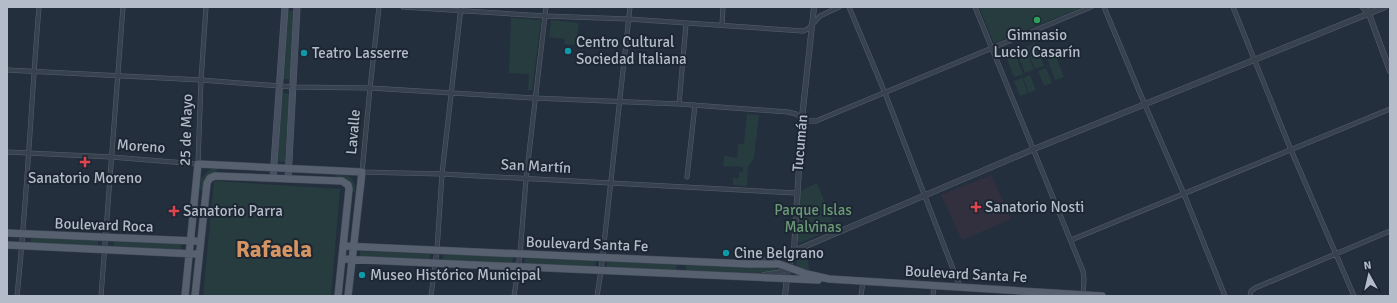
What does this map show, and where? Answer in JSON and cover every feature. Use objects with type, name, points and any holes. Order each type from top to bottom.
[{"type":"main road","points":[[284,7],[273,178],[342,181],[348,185],[349,189],[338,296]]},
{"type":"main road","points":[[288,179],[297,7]]},
{"type":"main road","name":"Moreno","points":[[198,164],[274,168]]},
{"type":"main road","name":"25 de Mayo","points":[[185,296],[198,164]]},
{"type":"main road","name":"San Martín","points":[[274,168],[362,172]]},
{"type":"main road","name":"Lavalle","points":[[348,296],[362,172]]},
{"type":"main road","name":"25 de Mayo","points":[[195,296],[207,183],[210,178],[214,176],[273,178]]},
{"type":"main road","name":"Boulevard Roca","points":[[7,233],[200,242]]},
{"type":"main road","name":"Boulevard Roca","points":[[7,245],[200,255]]},
{"type":"main road","name":"Boulevard Santa Fe","points":[[342,246],[602,258],[754,264],[772,263],[779,264],[806,274],[829,279]]},
{"type":"main road","name":"Boulevard Santa Fe","points":[[342,260],[787,280],[863,280],[960,287],[1008,293],[1102,296]]},
{"type":"main road","points":[[680,274],[681,261]]},
{"type":"street","points":[[17,296],[24,234],[28,153],[40,7]]},
{"type":"street","points":[[101,296],[106,249],[111,157],[123,7]]},
{"type":"street","name":"25 de Mayo","points":[[198,164],[201,80],[206,7]]},
{"type":"street","name":"Lavalle","points":[[362,172],[379,7]]},
{"type":"street","points":[[403,7],[461,9],[545,16],[628,19],[803,31],[808,29],[820,16],[839,7]]},
{"type":"street","points":[[514,296],[520,254],[534,98],[546,7]]},
{"type":"street","points":[[597,296],[630,7]]},
{"type":"street","points":[[722,25],[723,7]]},
{"type":"street","name":"Tucumán","points":[[785,296],[788,268],[794,251],[796,194],[802,118],[814,7]]},
{"type":"street","points":[[849,7],[885,92],[960,287]]},
{"type":"street","points":[[976,7],[1083,271],[1083,295]]},
{"type":"street","points":[[7,70],[118,75],[293,87],[370,88],[534,98],[695,105],[788,112],[796,114],[806,121],[816,121],[1091,7]]},
{"type":"street","points":[[1104,7],[1144,105],[1184,194],[1225,296]]},
{"type":"street","points":[[1233,7],[1291,150],[1354,296]]},
{"type":"street","points":[[1363,7],[1369,14],[1390,71]]},
{"type":"street","points":[[1369,14],[1372,7]]},
{"type":"street","points":[[754,264],[774,259],[794,251],[1034,149],[1385,7]]},
{"type":"street","points":[[431,296],[437,250],[442,174],[461,9]]},
{"type":"street","points":[[678,104],[686,24]]},
{"type":"street","points":[[687,177],[695,105]]},
{"type":"street","points":[[1071,240],[1390,109]]},
{"type":"street","name":"Moreno","points":[[7,152],[111,157],[198,164]]},
{"type":"street","name":"San Martín","points":[[362,172],[442,174],[796,194]]},
{"type":"street","points":[[1250,296],[1251,291],[1255,288],[1390,231]]},
{"type":"street","points":[[741,277],[770,274],[788,268]]},
{"type":"street","points":[[861,296],[863,280]]},
{"type":"street","points":[[934,286],[934,296]]},
{"type":"shaded area","name":"Sanatorio Nosti","points":[[991,175],[1011,219],[962,240],[941,195]]},
{"type":"green space","points":[[979,7],[1083,7],[994,43]]},
{"type":"green space","points":[[287,11],[294,11],[290,79],[283,79]]},
{"type":"green space","points":[[511,18],[541,20],[532,90],[528,90],[529,74],[509,73]]},
{"type":"green space","points":[[551,20],[579,23],[576,45],[564,44],[565,39],[549,37]]},
{"type":"green space","points":[[1035,43],[1044,66],[1035,69],[1026,47]]},
{"type":"green space","points":[[1025,47],[1034,70],[1025,73],[1016,51]]},
{"type":"green space","points":[[1014,51],[1023,74],[1014,77],[1005,55]]},
{"type":"green space","points":[[1055,54],[1064,77],[1055,80],[1047,58]]},
{"type":"green space","points":[[1046,68],[1052,83],[1044,86],[1038,71]]},
{"type":"green space","points":[[1030,75],[1036,90],[1029,93],[1023,78]]},
{"type":"green space","points":[[1022,78],[1028,93],[1020,96],[1014,81]]},
{"type":"green space","points":[[282,93],[289,94],[285,162],[278,161]]},
{"type":"green space","points":[[747,114],[759,115],[754,158],[748,167],[747,186],[733,185],[733,178],[739,178],[739,172],[743,172],[743,167],[723,166],[724,156],[737,158],[738,144],[744,144]]},
{"type":"green space","points":[[211,169],[218,169],[204,189],[200,191],[201,178]]},
{"type":"green space","points":[[335,175],[348,176],[351,178],[354,183],[355,193],[338,179]]},
{"type":"green space","points":[[214,181],[340,189],[331,296],[203,296]]},
{"type":"green space","name":"Parque Islas Malvinas","points":[[817,183],[835,228],[800,243],[796,240],[797,193]]},
{"type":"green space","points":[[31,237],[98,240],[98,247],[31,244]]},
{"type":"green space","points":[[114,241],[181,244],[181,251],[113,248]]},
{"type":"green space","points":[[360,251],[430,254],[430,260],[360,257]]},
{"type":"green space","points":[[807,251],[809,271],[798,267],[796,264],[798,257]]},
{"type":"green space","points":[[443,254],[513,257],[512,264],[443,260]]},
{"type":"green space","points":[[525,258],[595,261],[595,267],[525,264]]},
{"type":"green space","points":[[607,261],[677,264],[676,271],[607,267]]},
{"type":"green space","points":[[686,265],[754,268],[774,266],[777,270],[752,274],[686,271]]},
{"type":"place","name":"Gimnasio Lucio Casarín","points":[[1037,20]]},
{"type":"place","name":"Centro Cultural Sociedad Italiana","points":[[568,51]]},
{"type":"place","name":"Teatro Lasserre","points":[[304,53]]},
{"type":"place","name":"Sanatorio Moreno","points":[[85,162]]},
{"type":"place","name":"Sanatorio Nosti","points":[[976,207]]},
{"type":"place","name":"Sanatorio Parra","points":[[174,211]]},
{"type":"place","name":"Cine Belgrano","points":[[726,253]]},
{"type":"place","name":"Museo Histórico Municipal","points":[[362,275]]},
{"type":"district","name":"Rafaela","points":[[274,249]]}]
